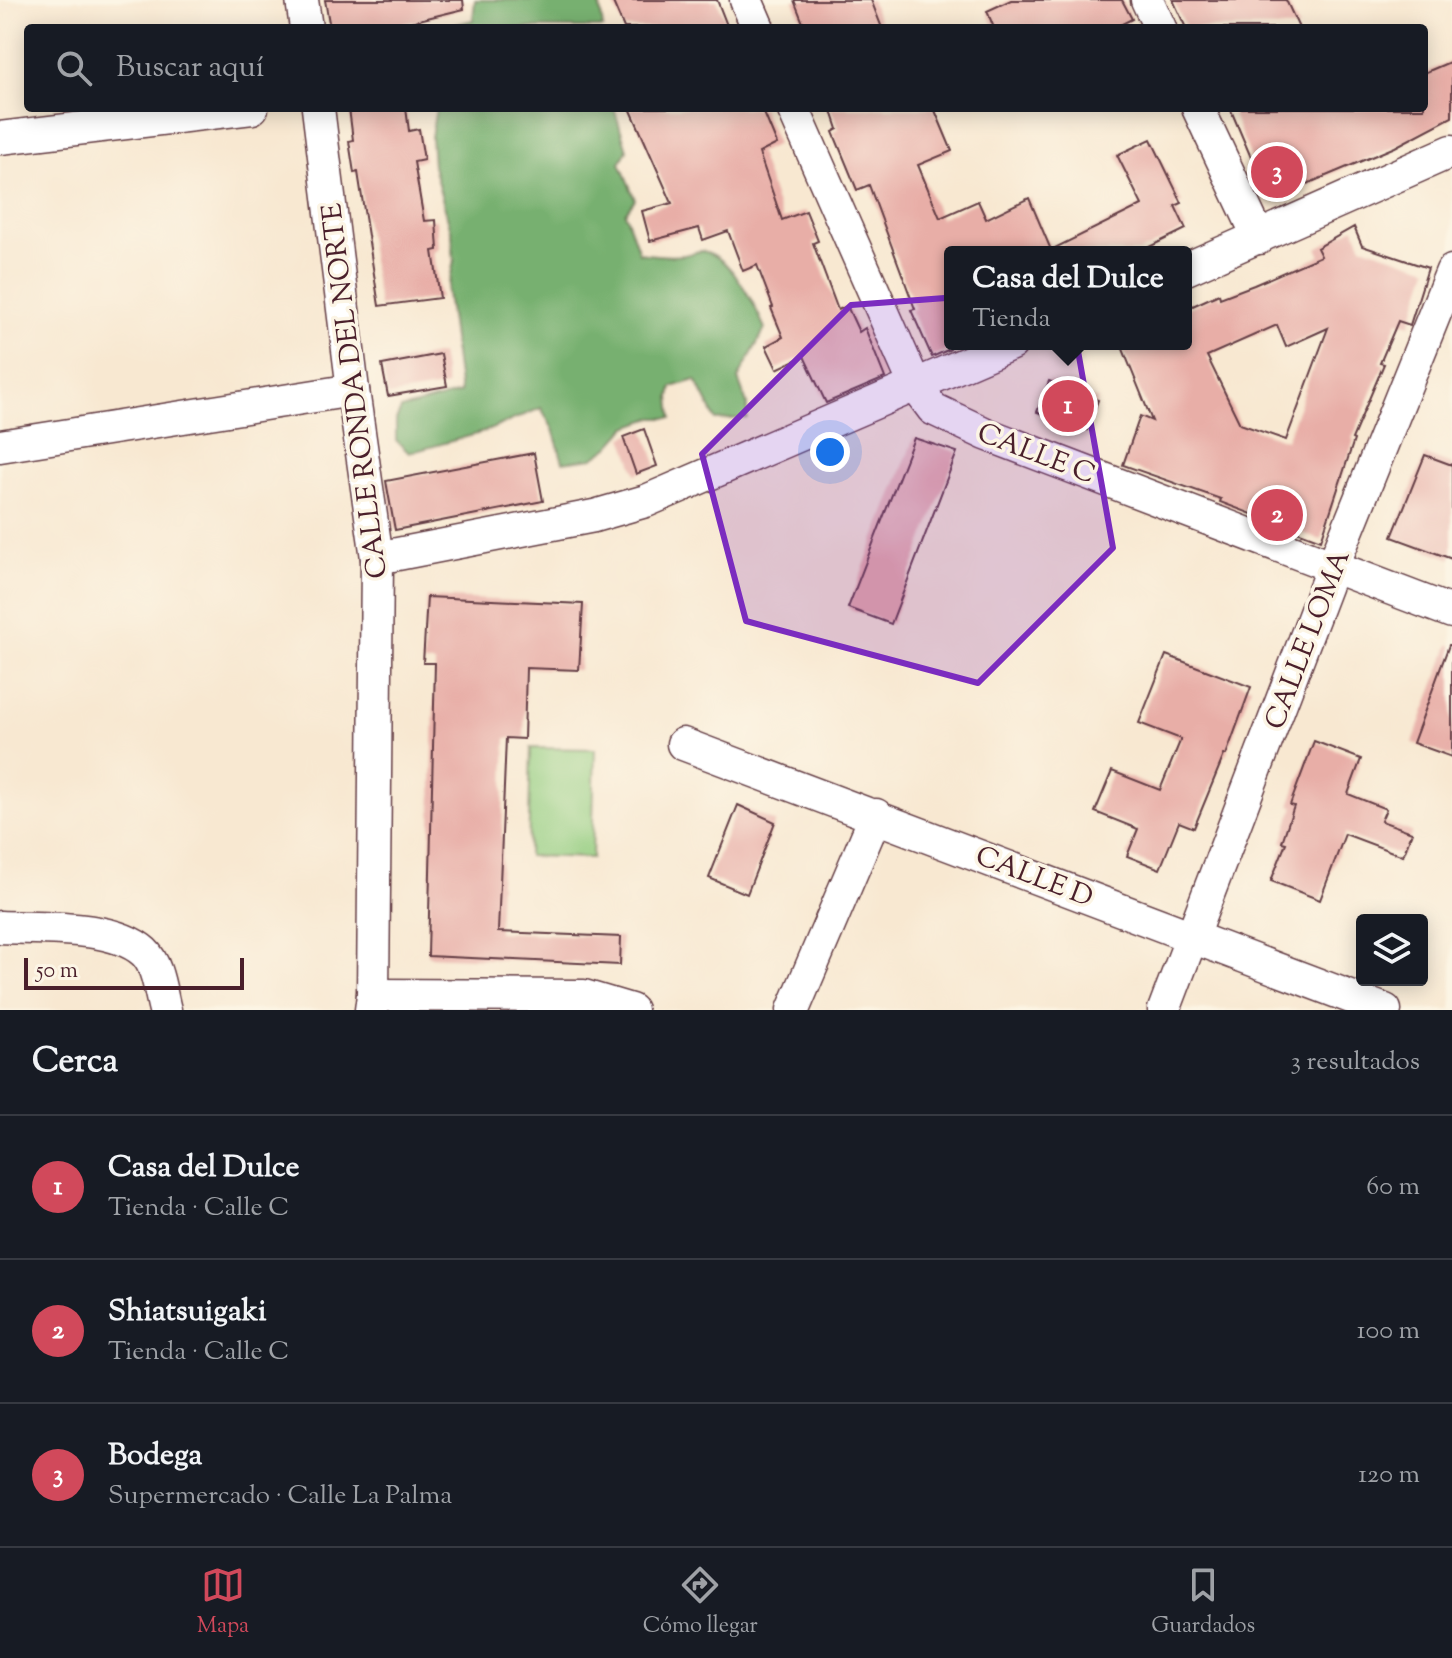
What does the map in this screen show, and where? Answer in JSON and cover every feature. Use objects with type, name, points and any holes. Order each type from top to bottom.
[{"type":"street","points":[[302,0],[305,24]]},
{"type":"street","points":[[746,0],[756,24]]},
{"type":"street","points":[[1147,0],[1158,24]]},
{"type":"street","points":[[0,138],[218,112]]},
{"type":"street","name":"CALLE RONDA DEL NORTE","points":[[318,112],[377,558],[372,1002]]},
{"type":"street","name":"CALLE C","points":[[795,112],[915,385],[933,409],[986,434],[1452,612]]},
{"type":"street","points":[[1200,112],[1259,238]]},
{"type":"street","points":[[1192,266],[1452,151]]},
{"type":"street","name":"CALLE LOMA","points":[[1164,1010],[1333,566],[1452,271]]},
{"type":"street","points":[[377,558],[594,516],[646,501],[997,350]]},
{"type":"street","points":[[0,446],[353,390]]},
{"type":"street","name":"CALLE D","points":[[683,744],[1385,1010]]},
{"type":"street","points":[[793,1010],[876,815]]},
{"type":"street","points":[[0,927],[92,932],[128,943],[145,953],[154,969],[165,1010]]},
{"type":"street","points":[[372,1002],[510,1003],[584,996],[631,1010]]},
{"type":"highlighted area","points":[[1067,289],[1113,548],[978,683],[746,621],[702,454],[851,305]]},
{"type":"green space","points":[[475,0],[599,0],[602,24],[458,24],[473,20]]},
{"type":"green space","points":[[435,112],[615,112],[627,150],[620,163],[635,199],[625,213],[639,253],[673,256],[702,251],[713,255],[741,282],[765,329],[738,379],[747,404],[747,418],[716,420],[696,380],[672,387],[672,418],[652,418],[627,427],[609,447],[593,458],[563,462],[553,429],[541,408],[484,432],[409,453],[396,440],[396,420],[401,409],[460,393],[447,292],[454,261],[452,234],[433,166],[431,137]]},
{"type":"green space","points":[[531,748],[595,749],[592,858],[528,856]]},
{"type":"building","points":[[325,0],[463,0],[464,9],[402,24],[329,24]]},
{"type":"building","points":[[612,0],[717,0],[726,24],[622,24]]},
{"type":"building","points":[[794,0],[871,0],[880,24],[803,24]]},
{"type":"building","points":[[1011,0],[1122,0],[1132,19],[1122,24],[992,24],[987,11]]},
{"type":"building","points":[[1173,0],[1286,0],[1297,24],[1184,24]]},
{"type":"building","points":[[1452,61],[1452,117],[1395,147],[1269,200],[1232,112],[1428,112],[1428,71]]},
{"type":"building","points":[[350,112],[407,112],[409,131],[419,129],[424,160],[414,162],[424,221],[436,220],[438,250],[433,251],[440,298],[379,306],[358,172],[354,173],[349,141],[353,140]]},
{"type":"building","points":[[632,112],[764,112],[777,144],[759,153],[782,220],[806,211],[818,241],[813,243],[838,310],[847,306],[859,332],[865,328],[885,378],[826,403],[804,356],[777,369],[766,346],[783,337],[773,307],[757,265],[743,271],[728,231],[703,240],[699,228],[650,241],[642,211],[672,203]]},
{"type":"building","points":[[832,112],[936,112],[952,151],[918,165],[940,218],[978,201],[986,219],[1029,198],[1049,246],[944,246],[944,350],[948,350],[932,357],[911,310],[915,309],[869,185],[857,190],[833,132],[838,129]]},
{"type":"building","points":[[1151,139],[1182,203],[1175,206],[1186,229],[1151,246],[1059,246],[1142,205],[1117,155]]},
{"type":"building","points":[[1354,227],[1362,246],[1428,268],[1410,325],[1398,321],[1380,363],[1384,364],[1352,439],[1321,540],[1220,502],[1221,499],[1123,465],[1140,416],[1152,421],[1123,350],[1192,350],[1192,306],[1219,294],[1220,298],[1254,285],[1321,256],[1317,248]],"holes":[[[1277,325],[1286,347],[1328,328],[1286,440],[1240,424],[1207,356]]]},
{"type":"building","points":[[441,354],[447,386],[388,396],[382,365]]},
{"type":"building","points":[[1049,381],[1098,400],[1087,430],[1037,412]]},
{"type":"building","points":[[644,429],[657,466],[636,474],[623,437]]},
{"type":"building","points":[[914,438],[957,452],[891,624],[848,608]]},
{"type":"building","points":[[534,453],[543,501],[395,530],[386,481]]},
{"type":"building","points":[[1425,455],[1452,465],[1452,559],[1392,537]]},
{"type":"building","points":[[427,597],[583,604],[579,670],[526,668],[524,739],[506,738],[498,932],[621,937],[620,965],[428,956],[435,663],[423,663]]},
{"type":"building","points":[[1449,645],[1452,645],[1452,757],[1413,743]]},
{"type":"building","points":[[1166,655],[1251,687],[1194,828],[1179,822],[1160,869],[1127,856],[1138,829],[1095,812],[1112,771],[1160,790],[1181,739],[1139,723]]},
{"type":"building","points":[[1314,741],[1361,759],[1348,794],[1386,809],[1381,821],[1412,832],[1403,856],[1345,834],[1320,900],[1271,881],[1286,843],[1282,842],[1294,806],[1290,805]]},
{"type":"building","points":[[738,805],[775,822],[747,894],[709,878]]},
{"type":"place","name":"Bodega","points":[[1277,172]]},
{"type":"place","name":"Casa del Dulce","points":[[1068,406]]},
{"type":"place","name":"Shiatsuigaki","points":[[1277,515]]}]
